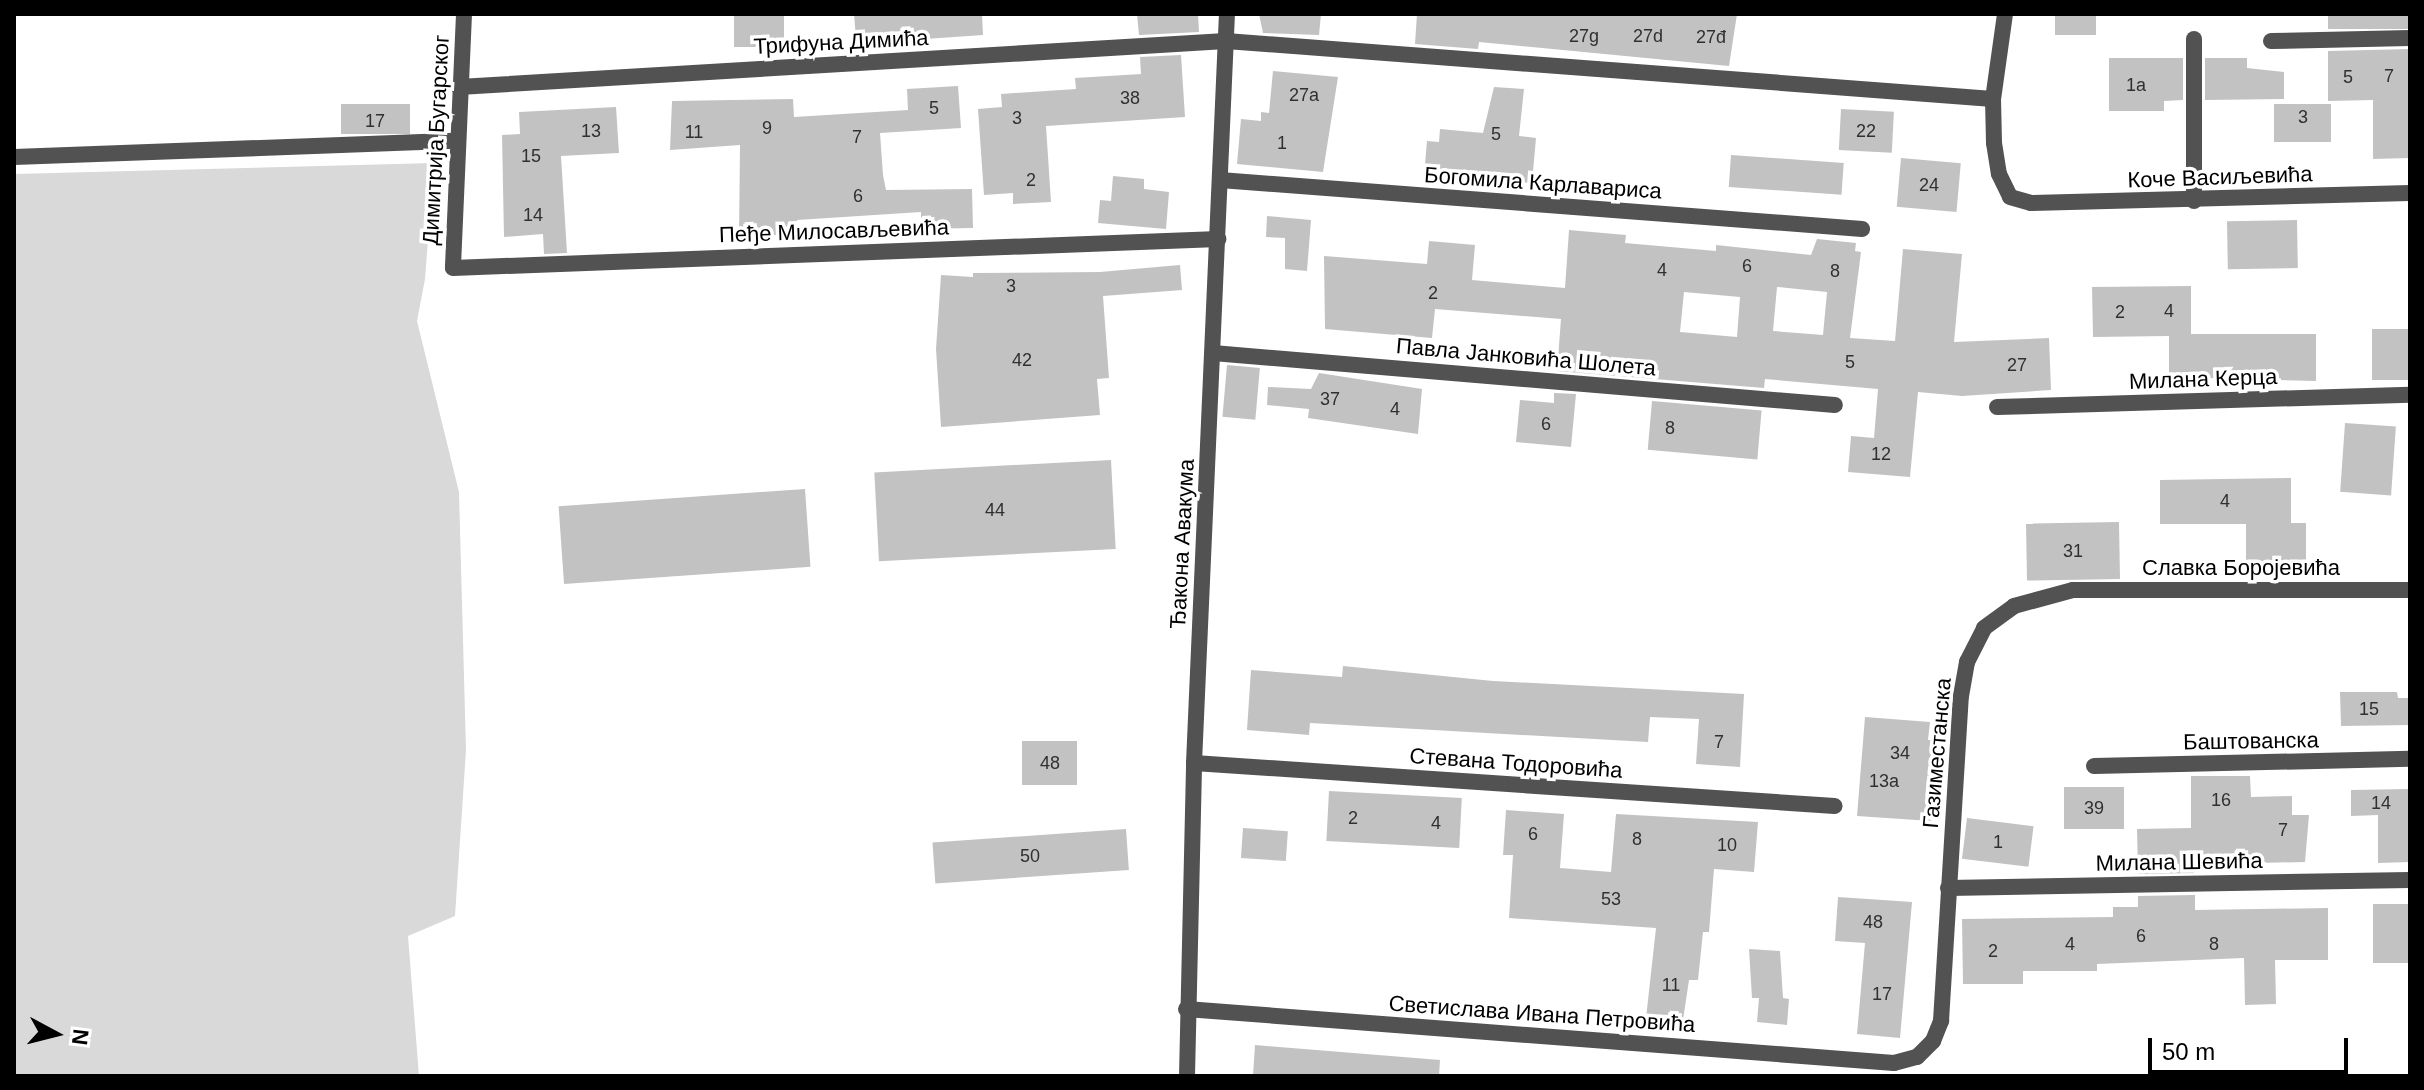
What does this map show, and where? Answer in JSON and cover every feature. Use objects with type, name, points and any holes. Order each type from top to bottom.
[{"type":"street","name":"Димитрија Бугарског","points":[[453,268],[455,141],[464,14]]},
{"type":"street","name":"Ђакона Авакума","points":[[1187,1076],[1186,1009],[1194,763],[1227,14]]},
{"type":"street","points":[[1993,99],[2005,14]]},
{"type":"street","points":[[2271,41],[2410,38]]},
{"type":"street","points":[[2194,39],[2194,201]]},
{"type":"street","name":"Трифуна Димића","points":[[459,87],[1226,41],[1993,99]]},
{"type":"street","name":"Коче Васиљевића","points":[[1993,99],[1999,174],[2010,197],[2031,203],[2410,193]]},
{"type":"street","points":[[14,157],[455,141]]},
{"type":"street","name":"Богомила Карлавариса","points":[[1220,180],[1862,229]]},
{"type":"street","name":"Пеђе Милосављевића","points":[[453,268],[1218,239]]},
{"type":"street","name":"Павла Јанковића Шолета","points":[[1213,353],[1835,405]]},
{"type":"street","name":"Милана Керца","points":[[1997,407],[2410,395]]},
{"type":"street","name":"Славка Боројевића","points":[[2073,590],[2410,590]]},
{"type":"street","name":"Газиместанска","points":[[1894,1063],[1917,1057],[1933,1041],[1941,1021],[1948,888],[1967,662],[1984,628],[2014,606],[2073,590]]},
{"type":"street","name":"Баштованска","points":[[2094,766],[2410,759]]},
{"type":"street","name":"Стевана Тодоровића","points":[[1194,763],[1835,806]]},
{"type":"street","name":"Милана Шевића","points":[[1948,888],[2410,880]]},
{"type":"street","name":"Светислава Ивана Петровића","points":[[1186,1009],[1894,1063]]},
{"type":"shaded area","points":[[434,163],[425,279],[417,321],[459,492],[466,750],[455,916],[408,936],[419,1076],[14,1076],[14,174]]},
{"type":"building","points":[[734,14],[784,14],[784,47],[734,47]]},
{"type":"building","points":[[854,14],[982,14],[983,35],[896,41],[896,48],[857,50]]},
{"type":"building","points":[[1137,14],[1198,14],[1199,32],[1139,35]]},
{"type":"building","points":[[1259,14],[1321,14],[1319,35],[1263,33]]},
{"type":"building","points":[[1417,14],[1737,14],[1729,66],[1479,42],[1478,49],[1415,44]]},
{"type":"building","points":[[2055,14],[2096,14],[2096,35],[2055,35]]},
{"type":"building","points":[[2328,14],[2410,14],[2410,29],[2328,29]]},
{"type":"building","points":[[2410,49],[2410,158],[2373,159],[2373,100],[2328,101],[2328,51]]},
{"type":"building","points":[[1181,55],[1185,117],[1046,126],[1051,202],[1013,204],[1013,193],[984,195],[978,109],[1002,107],[1001,94],[1076,89],[1075,78],[1141,74],[1140,57]]},
{"type":"building","points":[[2109,58],[2183,58],[2183,100],[2164,101],[2164,111],[2109,111]]},
{"type":"building","points":[[2205,58],[2247,58],[2247,68],[2284,72],[2284,99],[2205,100]]},
{"type":"building","points":[[1273,71],[1338,77],[1323,172],[1237,164],[1241,119],[1261,121],[1261,112],[1269,113]]},
{"type":"building","points":[[958,86],[961,128],[880,133],[883,175],[886,190],[972,189],[973,228],[921,229],[921,212],[797,220],[797,234],[739,237],[740,145],[670,150],[672,101],[793,99],[794,117],[908,110],[907,89]]},
{"type":"building","points":[[1494,87],[1524,89],[1519,136],[1536,138],[1532,183],[1424,176],[1427,141],[1439,142],[1440,129],[1483,133]]},
{"type":"building","points":[[341,104],[410,104],[410,134],[341,134]]},
{"type":"building","points":[[2274,104],[2331,104],[2331,142],[2274,142]]},
{"type":"building","points":[[616,107],[619,153],[561,156],[567,253],[544,254],[543,234],[504,237],[502,135],[520,134],[519,112]]},
{"type":"building","points":[[1841,109],[1894,112],[1892,153],[1839,150]]},
{"type":"building","points":[[1731,155],[1844,163],[1841,195],[1729,187]]},
{"type":"building","points":[[1901,158],[1961,163],[1957,212],[1897,207]]},
{"type":"building","points":[[1113,176],[1144,179],[1144,189],[1169,192],[1166,229],[1098,223],[1100,200],[1111,201]]},
{"type":"building","points":[[1267,216],[1311,220],[1307,271],[1285,269],[1285,238],[1266,237]]},
{"type":"building","points":[[2297,220],[2298,268],[2228,269],[2227,221]]},
{"type":"building","points":[[1569,230],[1626,235],[1625,243],[1716,251],[1716,245],[1811,255],[1817,239],[1856,243],[1855,251],[1861,252],[1850,338],[1895,341],[1903,249],[1962,254],[1954,342],[2049,338],[2051,390],[1962,396],[1918,392],[1910,477],[1848,472],[1851,436],[1874,438],[1878,389],[1765,379],[1764,388],[1557,371],[1561,319],[1435,309],[1432,338],[1325,329],[1324,256],[1427,264],[1429,241],[1475,245],[1472,280],[1565,288]],"holes":[[[1777,287],[1827,292],[1823,335],[1773,331]],[[1684,292],[1740,297],[1737,337],[1680,332]]]},
{"type":"building","points":[[1180,265],[1182,290],[1103,296],[1109,378],[1097,379],[1100,415],[941,427],[936,349],[941,275],[973,277],[973,273],[1100,272]]},
{"type":"building","points":[[2191,286],[2191,334],[2316,334],[2316,381],[2169,377],[2169,336],[2093,337],[2092,287]]},
{"type":"building","points":[[2372,329],[2410,329],[2410,380],[2372,380]]},
{"type":"building","points":[[1227,365],[1260,368],[1255,420],[1222,417]]},
{"type":"building","points":[[1319,373],[1422,389],[1418,434],[1308,418],[1309,409],[1267,405],[1268,387],[1311,389]]},
{"type":"building","points":[[1554,393],[1576,394],[1571,447],[1516,442],[1520,400],[1554,403]]},
{"type":"building","points":[[1652,401],[1762,411],[1757,459],[1648,450]]},
{"type":"building","points":[[2345,423],[2396,427],[2391,495],[2340,492]]},
{"type":"building","points":[[1111,460],[1116,549],[879,561],[874,472]]},
{"type":"building","points":[[2291,478],[2291,523],[2306,523],[2306,566],[2246,566],[2246,524],[2160,524],[2160,480]]},
{"type":"building","points":[[805,489],[810,567],[564,584],[559,506]]},
{"type":"building","points":[[2119,522],[2120,579],[2027,581],[2026,524]]},
{"type":"building","points":[[1343,666],[1493,681],[1744,694],[1740,767],[1696,764],[1699,719],[1650,717],[1648,742],[1310,723],[1309,735],[1247,730],[1251,670],[1342,677]]},
{"type":"building","points":[[2340,692],[2397,692],[2398,698],[2410,698],[2410,725],[2341,726]]},
{"type":"building","points":[[1865,717],[1930,722],[1928,740],[1938,740],[1931,821],[1857,816]]},
{"type":"building","points":[[1022,741],[1077,741],[1077,785],[1022,785]]},
{"type":"building","points":[[2191,776],[2250,776],[2251,797],[2292,796],[2292,815],[2309,815],[2305,862],[2257,863],[2257,855],[2194,856],[2194,873],[2138,874],[2137,829],[2191,828]]},
{"type":"building","points":[[2064,787],[2124,787],[2124,829],[2064,829]]},
{"type":"building","points":[[2410,789],[2410,862],[2378,863],[2378,815],[2351,816],[2351,790]]},
{"type":"building","points":[[1329,791],[1462,798],[1459,848],[1326,841]]},
{"type":"building","points":[[1506,810],[1564,814],[1560,868],[1611,872],[1616,814],[1758,822],[1754,872],[1714,869],[1709,932],[1703,932],[1698,980],[1689,980],[1683,1020],[1646,1018],[1656,928],[1509,918],[1513,855],[1503,855]]},
{"type":"building","points":[[1967,818],[2034,826],[2029,867],[1962,859]]},
{"type":"building","points":[[1243,828],[1288,831],[1286,861],[1241,858]]},
{"type":"building","points":[[1126,829],[1129,870],[935,883],[932,843]]},
{"type":"building","points":[[2195,895],[2195,910],[2328,908],[2328,960],[2275,960],[2276,1004],[2245,1005],[2244,958],[2097,964],[2097,971],[2023,971],[2023,984],[1963,984],[1962,919],[2113,917],[2113,907],[2138,907],[2138,896]]},
{"type":"building","points":[[1838,897],[1912,902],[1900,1038],[1857,1034],[1865,943],[1835,941]]},
{"type":"building","points":[[2373,904],[2410,904],[2410,963],[2373,963]]},
{"type":"building","points":[[1749,949],[1780,951],[1783,998],[1789,999],[1787,1025],[1757,1022],[1759,998],[1752,998]]},
{"type":"building","points":[[1255,1045],[1440,1060],[1439,1076],[1253,1076]]}]
